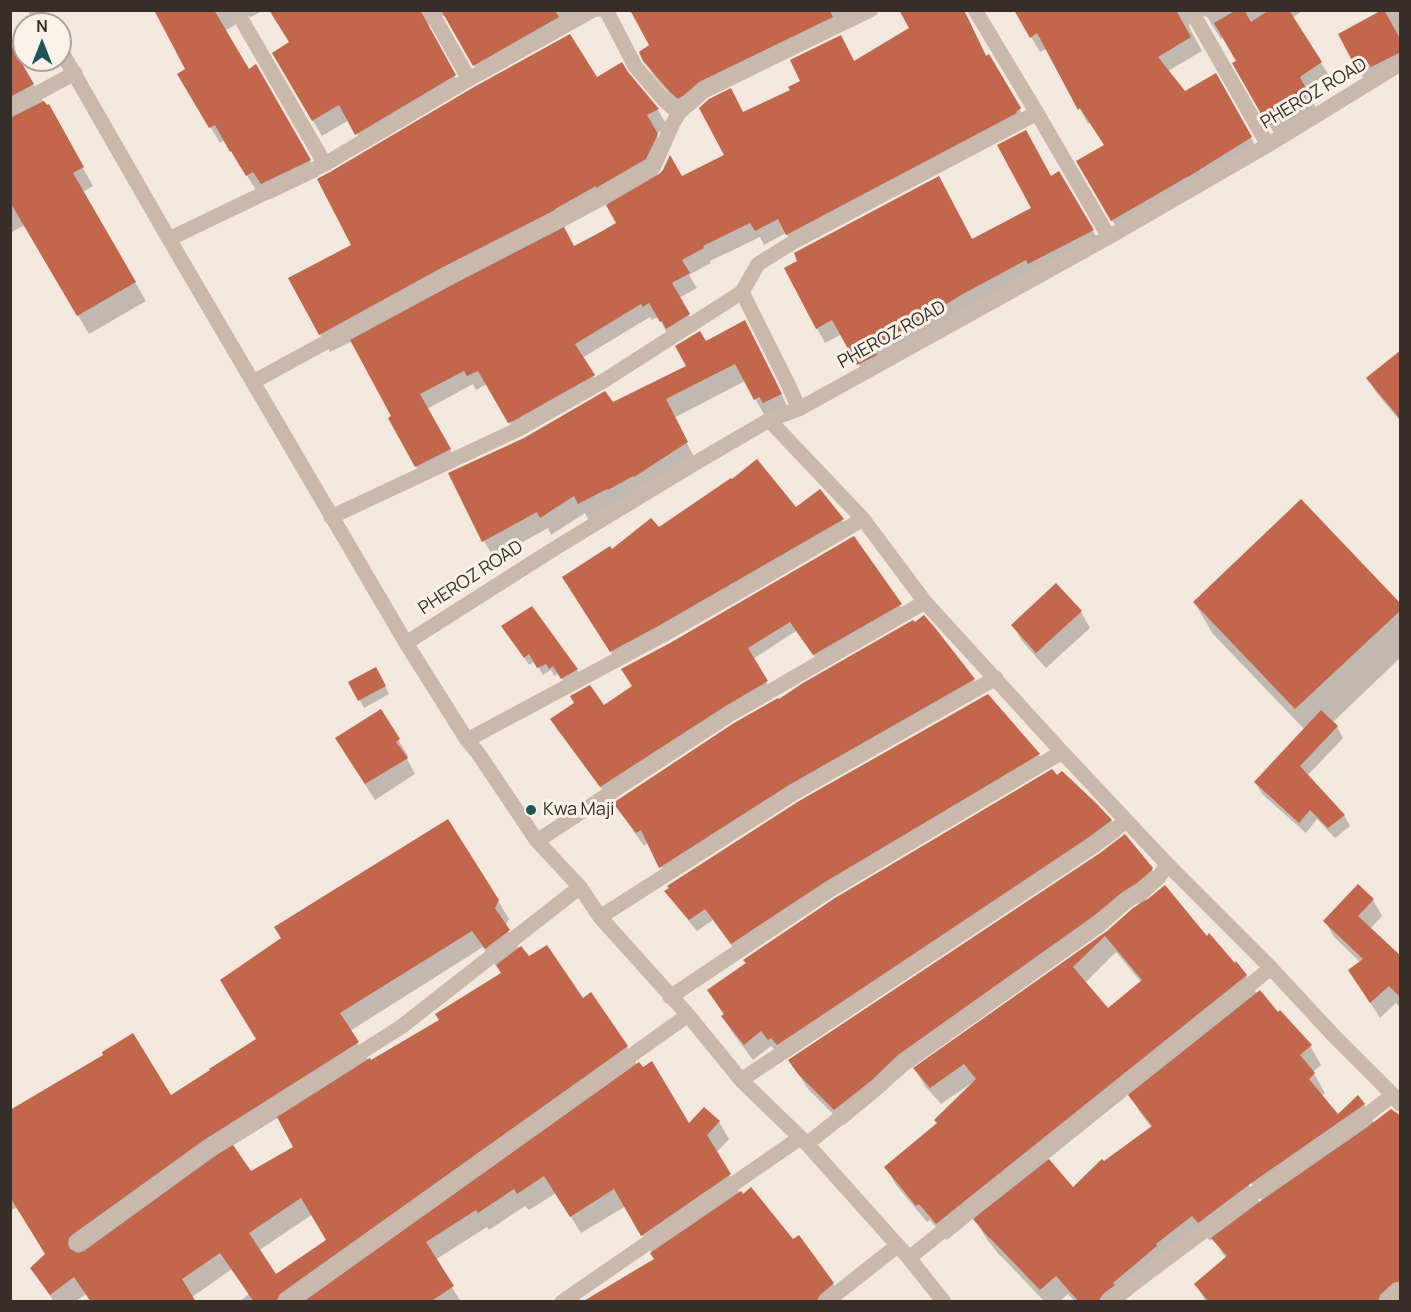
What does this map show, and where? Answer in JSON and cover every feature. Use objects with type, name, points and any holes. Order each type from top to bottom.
[{"type":"street","points":[[236,10],[325,164]]},
{"type":"street","points":[[430,10],[470,79]]},
{"type":"street","points":[[169,238],[325,164],[592,10]]},
{"type":"street","points":[[606,10],[635,66],[663,99],[679,113]]},
{"type":"street","points":[[253,382],[447,276],[573,212],[654,166],[679,113],[703,92],[870,10]]},
{"type":"street","points":[[975,10],[1108,237]]},
{"type":"street","points":[[1191,10],[1268,145]]},
{"type":"street","name":"PHEROZ ROAD","points":[[406,643],[557,547],[769,420],[799,409],[1108,237],[1268,145],[1401,64]]},
{"type":"street","points":[[72,68],[406,643],[467,740],[537,841],[580,887],[600,917],[741,1080],[803,1141],[909,1258],[944,1302]]},
{"type":"street","points":[[10,108],[75,73]]},
{"type":"street","points":[[331,517],[519,429],[605,380],[742,292],[758,264],[795,241],[1037,113]]},
{"type":"street","points":[[742,292],[784,374],[799,409]]},
{"type":"street","points":[[769,420],[863,519],[926,602],[1062,752],[1167,864],[1397,1099],[1360,1120],[1256,1192],[1109,1302]]},
{"type":"street","points":[[467,740],[665,634],[863,519]]},
{"type":"street","points":[[537,841],[729,715],[926,602]]},
{"type":"street","points":[[600,917],[794,793],[996,678]]},
{"type":"street","points":[[670,997],[830,890],[1062,752]]},
{"type":"street","points":[[741,1080],[1095,845],[1126,821]]},
{"type":"street","points":[[562,1302],[877,1089],[904,1063],[1101,922],[1127,900],[1143,891],[1159,877],[1167,864]]},
{"type":"street","points":[[78,1243],[210,1148],[401,1027],[580,887]]},
{"type":"street","points":[[909,1258],[1271,968]]},
{"type":"street","points":[[286,1302],[688,1016]]},
{"type":"street","points":[[826,1302],[897,1246]]},
{"type":"street","points":[[1387,1302],[1401,1290]]},
{"type":"building","points":[[154,10],[214,10],[249,69],[256,64],[311,160],[261,184],[253,172],[246,176],[215,125],[209,128],[177,74],[185,69]]},
{"type":"building","points":[[269,10],[420,10],[456,75],[355,135],[339,105],[312,121],[272,53],[289,42]]},
{"type":"building","points":[[441,10],[555,10],[559,17],[473,66]]},
{"type":"building","points":[[630,10],[830,10],[833,17],[699,82],[678,99],[643,61],[639,52],[649,45]]},
{"type":"building","points":[[899,10],[964,10],[986,56],[989,54],[1021,108],[1017,113],[786,235],[778,219],[755,231],[750,223],[703,246],[704,248],[682,260],[690,273],[672,283],[690,314],[666,329],[649,303],[643,307],[641,304],[575,344],[595,375],[515,420],[508,423],[478,371],[467,376],[464,371],[420,394],[451,449],[415,467],[388,418],[391,416],[350,340],[564,227],[574,246],[616,223],[606,205],[659,174],[670,155],[682,176],[724,155],[699,108],[709,99],[731,88],[743,112],[790,90],[788,87],[800,81],[790,60],[841,35],[854,61],[909,28]]},
{"type":"building","points":[[1014,10],[1176,10],[1191,37],[1158,57],[1185,91],[1216,73],[1252,137],[1111,221],[1076,161],[1104,145],[1080,108],[1078,110],[1037,33],[1030,38]]},
{"type":"building","points":[[1236,10],[1244,10],[1251,22],[1269,10],[1289,10],[1322,62],[1300,77],[1309,94],[1296,102],[1299,106],[1268,126],[1232,63],[1236,61],[1214,23]]},
{"type":"building","points":[[1382,10],[1401,40],[1401,52],[1371,67],[1368,63],[1357,70],[1338,34]]},
{"type":"building","points":[[570,34],[597,77],[622,62],[659,109],[647,115],[658,134],[646,159],[596,188],[596,186],[319,335],[288,278],[351,245],[317,179]]},
{"type":"building","points":[[10,43],[12,72],[27,72],[34,84],[10,97]]},
{"type":"building","points":[[44,101],[47,105],[49,104],[84,167],[73,173],[136,282],[77,316],[10,202],[10,118]]},
{"type":"building","points":[[1026,130],[1051,176],[1059,171],[1094,230],[1028,264],[1026,260],[963,294],[873,348],[877,355],[857,365],[832,320],[816,329],[784,268],[797,261],[794,253],[939,176],[972,239],[1031,208],[997,145]]},
{"type":"building","points":[[745,320],[782,394],[763,403],[759,397],[754,400],[735,364],[666,399],[688,442],[634,477],[608,490],[578,504],[574,496],[540,518],[537,512],[482,542],[448,473],[524,438],[605,391],[613,402],[686,366],[675,346],[700,331],[706,341]]},
{"type":"building","points":[[1401,350],[1401,420],[1366,378]]},
{"type":"building","points":[[757,459],[796,507],[820,489],[844,519],[610,652],[562,577],[610,546],[612,549],[651,518],[659,527],[732,479]]},
{"type":"building","points":[[1301,499],[1401,604],[1401,610],[1295,709],[1193,602]]},
{"type":"building","points":[[854,536],[902,604],[813,655],[790,622],[748,648],[768,681],[600,787],[550,719],[574,703],[570,696],[590,685],[604,705],[632,686],[621,669]]},
{"type":"building","points":[[1056,583],[1082,611],[1036,653],[1011,625]]},
{"type":"building","points":[[532,606],[578,669],[561,679],[553,666],[549,669],[546,664],[537,668],[529,654],[524,658],[501,626]]},
{"type":"building","points":[[924,615],[975,679],[789,785],[659,868],[641,830],[636,833],[613,803],[734,723]]},
{"type":"building","points":[[376,667],[386,686],[358,701],[348,682]]},
{"type":"building","points":[[988,694],[1040,754],[825,882],[731,944],[705,909],[689,920],[664,891],[669,888],[667,886],[799,801]]},
{"type":"building","points":[[381,709],[400,739],[396,742],[408,758],[365,784],[335,738]]},
{"type":"building","points":[[1321,710],[1338,726],[1300,766],[1345,815],[1328,828],[1310,810],[1299,823],[1254,782]]},
{"type":"building","points":[[1052,769],[1057,775],[1062,771],[1112,820],[777,1045],[771,1038],[768,1040],[761,1031],[744,1045],[721,1016],[724,1014],[707,990],[746,963],[743,960],[835,898]]},
{"type":"building","points":[[448,819],[499,900],[495,908],[510,930],[485,949],[472,931],[340,1013],[359,1042],[204,1140],[72,1235],[68,1243],[70,1249],[78,1253],[84,1251],[233,1145],[251,1171],[293,1147],[277,1117],[370,1058],[371,1060],[439,1020],[435,1014],[501,973],[496,965],[521,946],[529,956],[547,945],[583,998],[591,992],[628,1046],[280,1294],[276,1302],[254,1302],[220,1253],[182,1279],[196,1302],[91,1302],[74,1277],[50,1295],[30,1268],[45,1254],[10,1197],[10,1110],[103,1055],[102,1052],[133,1033],[171,1095],[256,1039],[220,980],[281,938],[274,927]],"holes":[[[301,1198],[326,1240],[276,1274],[249,1233]]]},
{"type":"building","points":[[1125,834],[1153,868],[1151,871],[1095,915],[898,1055],[871,1081],[834,1110],[798,1074],[788,1060],[1100,853]]},
{"type":"building","points":[[1358,884],[1374,899],[1358,916],[1401,956],[1401,998],[1389,986],[1370,1003],[1348,970],[1363,959],[1323,921]]},
{"type":"building","points":[[1165,885],[1207,936],[1209,933],[1247,975],[936,1224],[919,1204],[916,1206],[884,1167],[937,1123],[934,1120],[976,1079],[964,1064],[930,1088],[913,1068],[1107,931],[1133,908]],"holes":[[[1105,936],[1142,980],[1108,1008],[1073,967]]]},
{"type":"building","points":[[1260,990],[1278,1012],[1280,1010],[1312,1045],[1300,1055],[1315,1073],[1309,1079],[1338,1114],[1358,1095],[1365,1104],[1198,1223],[1192,1216],[1156,1244],[1157,1246],[1113,1283],[1115,1285],[1103,1294],[1098,1302],[1079,1302],[1056,1276],[1040,1290],[973,1219],[1049,1159],[1073,1187],[1102,1159],[1104,1161],[1152,1126],[1128,1095]]},
{"type":"building","points":[[652,1061],[689,1123],[704,1107],[720,1121],[707,1135],[731,1174],[641,1236],[614,1189],[570,1217],[544,1176],[517,1194],[514,1189],[478,1213],[476,1210],[426,1242],[454,1286],[430,1302],[303,1302],[639,1062],[643,1067]]},
{"type":"building","points":[[1391,1109],[1401,1116],[1401,1281],[1393,1283],[1380,1295],[1378,1302],[1209,1302],[1194,1284],[1227,1256],[1211,1238]]},
{"type":"building","points":[[751,1187],[793,1239],[799,1235],[834,1283],[820,1295],[816,1302],[582,1302],[654,1259],[650,1253],[741,1191],[743,1194]]},
{"type":"place","name":"Kwa Maji","points":[[531,810]]}]
